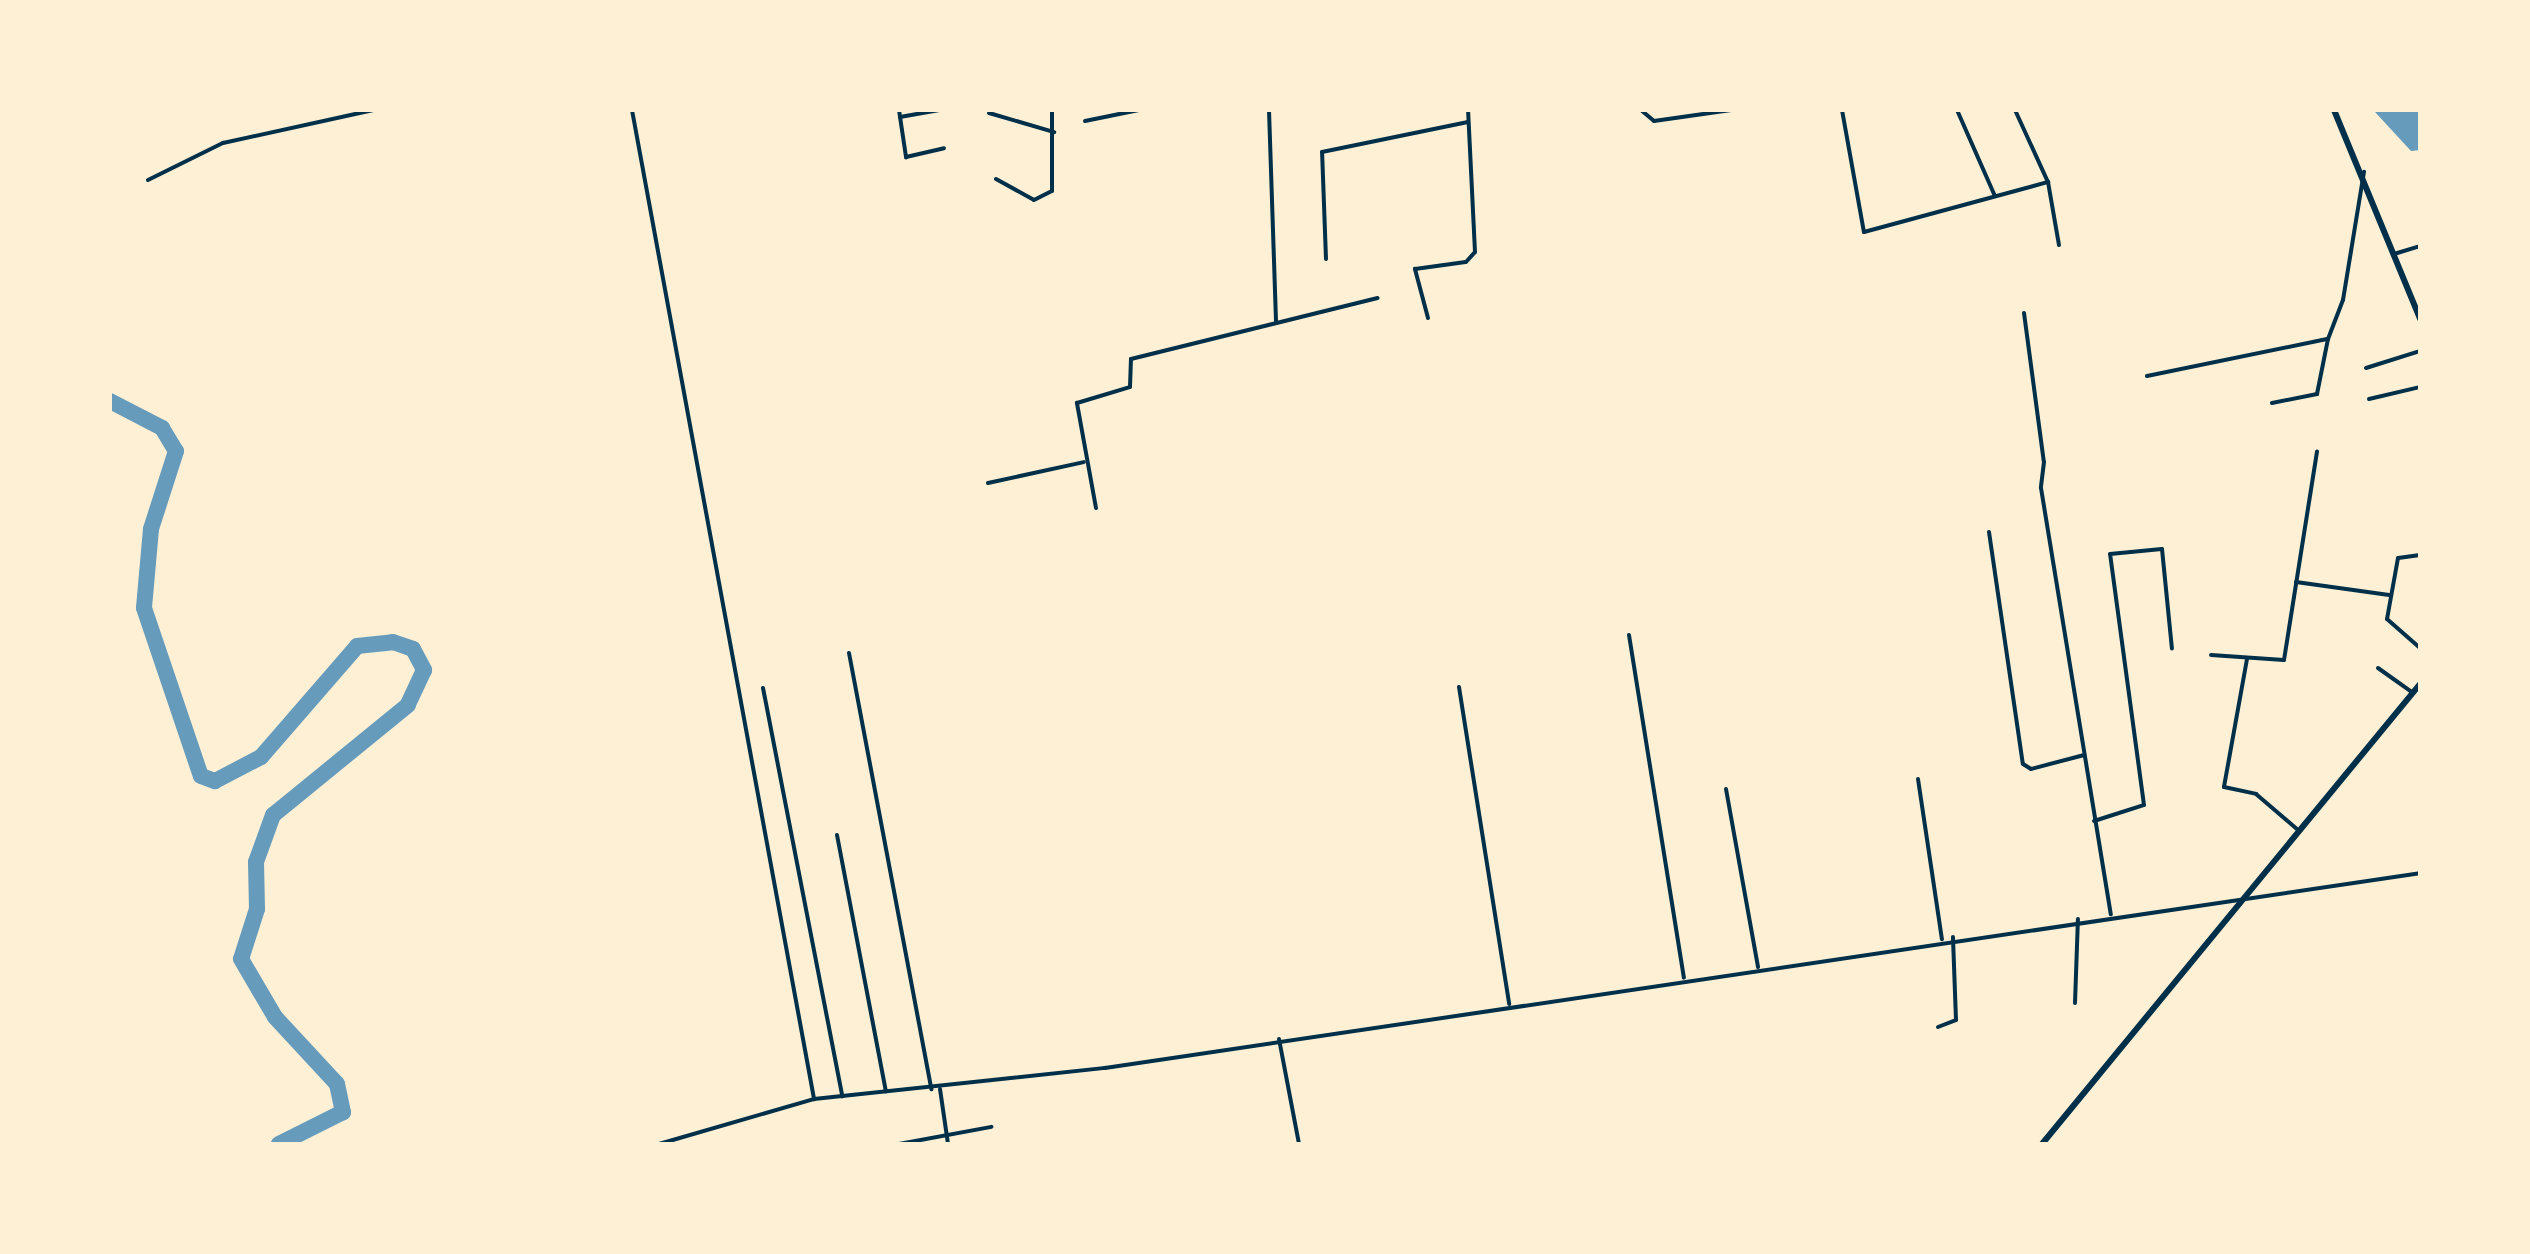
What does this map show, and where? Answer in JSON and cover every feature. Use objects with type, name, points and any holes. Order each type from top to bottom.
[{"type":"main road","points":[[2334,110],[2364,172],[2420,319]]},
{"type":"main road","points":[[2042,1144],[2420,684]]},
{"type":"street","points":[[148,180],[223,143],[373,110]]},
{"type":"street","points":[[632,110],[814,1099]]},
{"type":"street","points":[[899,110],[906,157],[944,148]]},
{"type":"street","points":[[900,117],[939,110]]},
{"type":"street","points":[[996,179],[1034,200],[1052,191],[1052,110]]},
{"type":"street","points":[[1085,121],[1139,110]]},
{"type":"street","points":[[1269,110],[1276,322]]},
{"type":"street","points":[[1428,318],[1415,269],[1466,262],[1475,252],[1468,110]]},
{"type":"street","points":[[1641,110],[1654,121],[1731,110]]},
{"type":"street","points":[[1842,110],[1864,232],[2048,182]]},
{"type":"street","points":[[1957,110],[1995,197]]},
{"type":"street","points":[[2015,110],[2048,182],[2059,245]]},
{"type":"street","points":[[989,113],[1054,132]]},
{"type":"street","points":[[1326,259],[1322,152],[1468,122]]},
{"type":"street","points":[[2272,403],[2317,394],[2328,339],[2343,300],[2364,172]]},
{"type":"street","points":[[2394,254],[2420,246]]},
{"type":"street","points":[[1096,508],[1084,462],[1077,403],[1130,387],[1131,359],[1378,298]]},
{"type":"street","points":[[2024,313],[2044,462],[2041,488],[2111,914]]},
{"type":"street","points":[[2147,376],[2328,339]]},
{"type":"street","points":[[2366,368],[2420,351]]},
{"type":"street","points":[[2369,399],[2420,387]]},
{"type":"street","points":[[2211,655],[2284,660],[2317,452]]},
{"type":"street","points":[[988,483],[1084,462]]},
{"type":"street","points":[[1989,532],[2023,764],[2031,769],[2084,755]]},
{"type":"street","points":[[2094,821],[2144,805],[2110,554],[2162,549],[2172,649]]},
{"type":"street","points":[[2420,555],[2398,558],[2387,619],[2420,648]]},
{"type":"street","points":[[2296,582],[2390,595]]},
{"type":"street","points":[[1629,635],[1684,978]]},
{"type":"street","points":[[849,653],[931,1089]]},
{"type":"street","points":[[2247,659],[2224,785],[2256,794],[2298,830]]},
{"type":"street","points":[[2378,668],[2413,693]]},
{"type":"street","points":[[1459,687],[1509,1004]]},
{"type":"street","points":[[763,688],[842,1096]]},
{"type":"street","points":[[1918,779],[1942,939]]},
{"type":"street","points":[[1726,789],[1758,967]]},
{"type":"street","points":[[837,835],[886,1091]]},
{"type":"street","points":[[659,1144],[814,1099],[940,1089],[2248,893],[2420,873]]},
{"type":"street","points":[[2075,1003],[2078,919]]},
{"type":"street","points":[[1938,1027],[1956,1020],[1953,937]]},
{"type":"street","points":[[1279,1039],[1299,1144]]},
{"type":"street","points":[[940,1089],[948,1144]]},
{"type":"street","points":[[899,1144],[991,1127]]},
{"type":"water","points":[[2420,110],[2420,150],[2411,151],[2375,112]]},
{"type":"waterway","points":[[110,401],[162,428],[176,451],[151,529],[144,608],[201,776],[215,781],[261,757],[357,646],[393,642],[413,649],[424,670],[408,705],[273,815],[256,862],[257,909],[241,959],[275,1017],[337,1084],[343,1112],[279,1144]]}]
